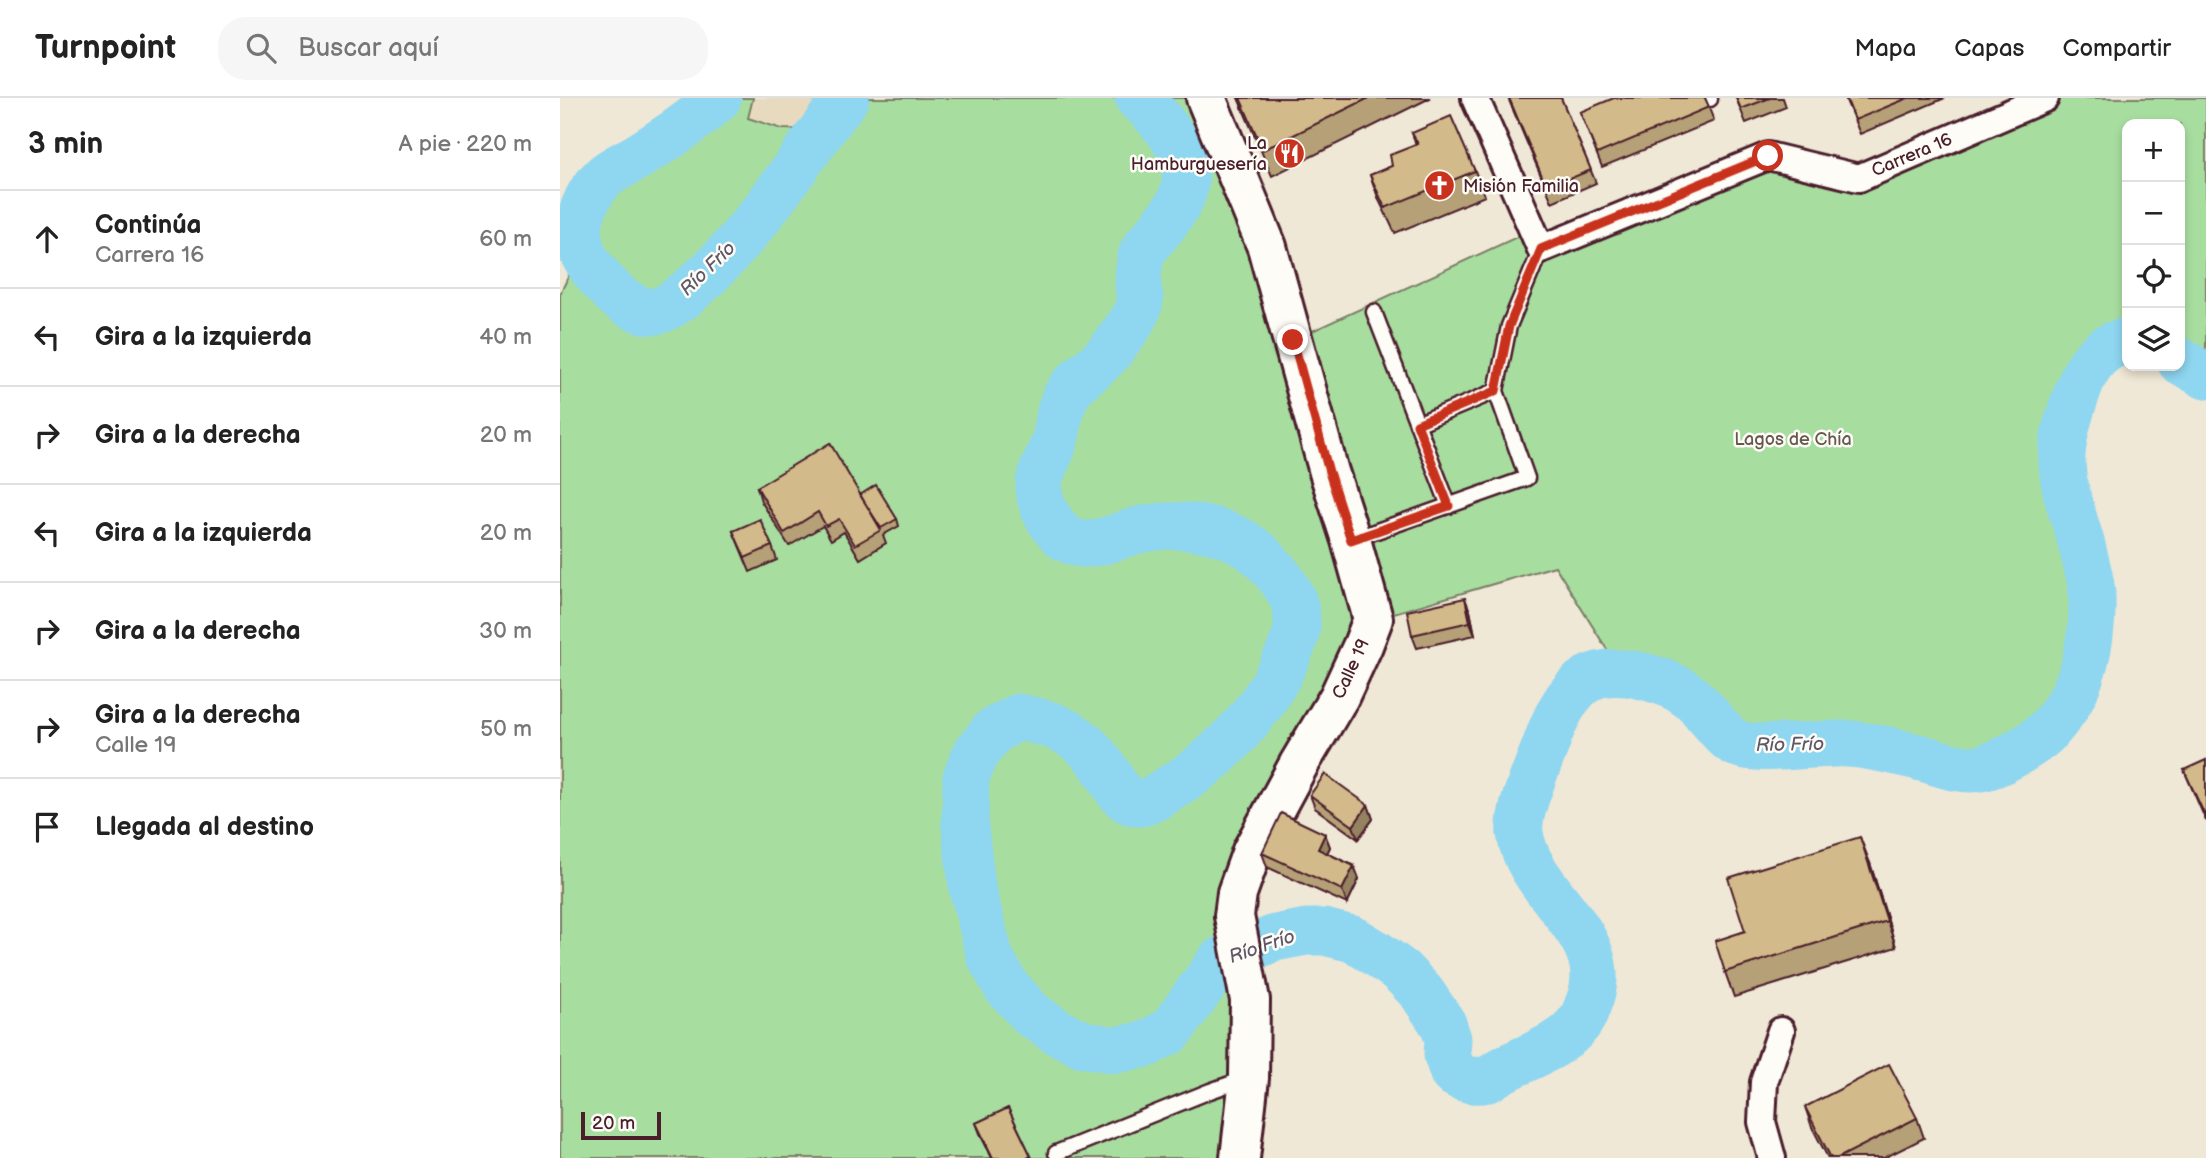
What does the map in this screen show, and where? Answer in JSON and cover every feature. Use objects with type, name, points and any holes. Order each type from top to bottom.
[{"type":"street","name":"Calle 19","points":[[1206,98],[1267,247],[1373,619],[1339,697],[1252,852],[1237,893],[1234,916],[1250,1000],[1249,1077],[1240,1158]]},
{"type":"street","points":[[1475,98],[1541,249]]},
{"type":"street","name":"Carrera 16","points":[[1541,249],[1768,156],[1859,178],[2045,98]]},
{"type":"street","points":[[1772,1158],[1762,1122],[1764,1082],[1781,1031]]},
{"type":"lane","points":[[1351,540],[1527,478],[1496,391],[1509,326],[1541,249]]},
{"type":"lane","points":[[1374,312],[1449,506]]},
{"type":"lane","points":[[1417,424],[1496,391]]},
{"type":"lane","points":[[1056,1153],[1249,1077]]},
{"type":"shaded area","points":[[753,98],[846,98],[822,130],[782,129],[748,118]]},
{"type":"green space","name":"Lagos de Chía","points":[[718,98],[753,98],[748,118],[782,129],[821,130],[846,98],[1206,98],[1293,340],[1532,230],[1540,249],[1768,156],[1859,178],[2045,98],[2206,98],[2206,376],[2185,364],[2185,119],[2122,119],[2122,342],[2103,351],[2085,370],[2073,401],[2063,453],[2068,495],[2086,558],[2092,591],[2083,665],[2067,703],[2041,734],[2005,758],[1984,765],[1970,768],[1949,767],[1905,754],[1853,745],[1814,744],[1752,748],[1735,743],[1679,691],[1648,678],[1621,672],[1555,566],[1373,619],[1252,851],[1240,1158],[560,1158],[560,294],[581,250],[578,225],[589,194],[606,176],[697,118]]},
{"type":"building","points":[[1240,98],[1369,98],[1263,150]]},
{"type":"building","points":[[1509,98],[1561,98],[1591,170],[1547,188]]},
{"type":"building","points":[[1614,98],[1705,98],[1709,107],[1597,154],[1580,112]]},
{"type":"building","points":[[1736,98],[1770,98],[1741,109]]},
{"type":"building","points":[[1846,98],[1908,98],[1855,120]]},
{"type":"building","points":[[1451,116],[1475,171],[1385,208],[1370,175],[1392,166],[1390,155],[1418,144],[1412,133]]},
{"type":"building","points":[[830,443],[881,530],[855,545],[839,519],[826,526],[818,512],[784,533],[757,487]]},
{"type":"building","points":[[876,485],[897,519],[881,528],[860,495]]},
{"type":"building","points":[[760,519],[772,546],[745,558],[733,531]]},
{"type":"building","points":[[1465,598],[1470,622],[1412,635],[1407,611]]},
{"type":"building","points":[[2206,760],[2206,818],[2184,770]]},
{"type":"building","points":[[1325,774],[1368,805],[1353,826],[1310,795]]},
{"type":"building","points":[[1281,813],[1325,834],[1318,849],[1354,866],[1342,890],[1262,853]]},
{"type":"building","points":[[1860,837],[1887,921],[1725,972],[1715,941],[1745,931],[1728,878]]},
{"type":"building","points":[[1889,1064],[1917,1118],[1838,1158],[1831,1158],[1805,1107]]},
{"type":"building","points":[[1008,1108],[1031,1156],[993,1158],[976,1123]]},
{"type":"waterway","name":"Río Frío","points":[[718,98],[679,130],[605,176],[592,191],[583,209],[579,238],[586,259],[615,294],[638,308],[650,311],[663,309],[680,299],[725,257],[762,213],[846,98]]},
{"type":"waterway","name":"Río Frío","points":[[1138,98],[1158,118],[1181,155],[1185,168],[1182,196],[1143,252],[1138,279],[1140,298],[1132,320],[1107,355],[1073,386],[1064,399],[1055,439],[1040,478],[1042,502],[1059,532],[1068,540],[1078,543],[1089,544],[1143,529],[1175,526],[1206,529],[1236,539],[1262,557],[1281,579],[1295,605],[1297,624],[1293,642],[1277,678],[1237,734],[1204,765],[1147,801],[1140,803],[1128,800],[1083,743],[1057,727],[1043,723],[1018,717],[993,731],[976,753],[966,777],[965,828],[972,887],[990,957],[1006,986],[1032,1015],[1083,1044],[1115,1050],[1146,1044],[1170,1031],[1221,960],[1275,938],[1306,932],[1324,932],[1353,939],[1401,971],[1422,993],[1443,1024],[1448,1039],[1447,1055],[1453,1073],[1462,1077],[1488,1079],[1560,1041],[1579,1023],[1586,1009],[1594,980],[1591,957],[1582,936],[1526,855],[1520,824],[1529,789],[1557,717],[1580,684],[1599,675],[1626,673],[1667,684],[1695,701],[1734,742],[1756,747],[1857,745],[1957,768],[1973,769],[1996,763],[2031,744],[2051,727],[2070,700],[2081,676],[2090,636],[2091,585],[2062,468],[2070,412],[2091,363],[2103,351],[2122,342]]},
{"type":"waterway","name":"Río Frío","points":[[2185,364],[2206,376]]},
{"type":"place","name":"La Hamburguesería","points":[[1290,153]]},
{"type":"place","name":"Misión Familia","points":[[1440,186]]},
{"type":"route","points":[[1293,340],[1329,472],[1351,540],[1449,506],[1417,424],[1496,391],[1509,326],[1541,249],[1768,156]]}]
